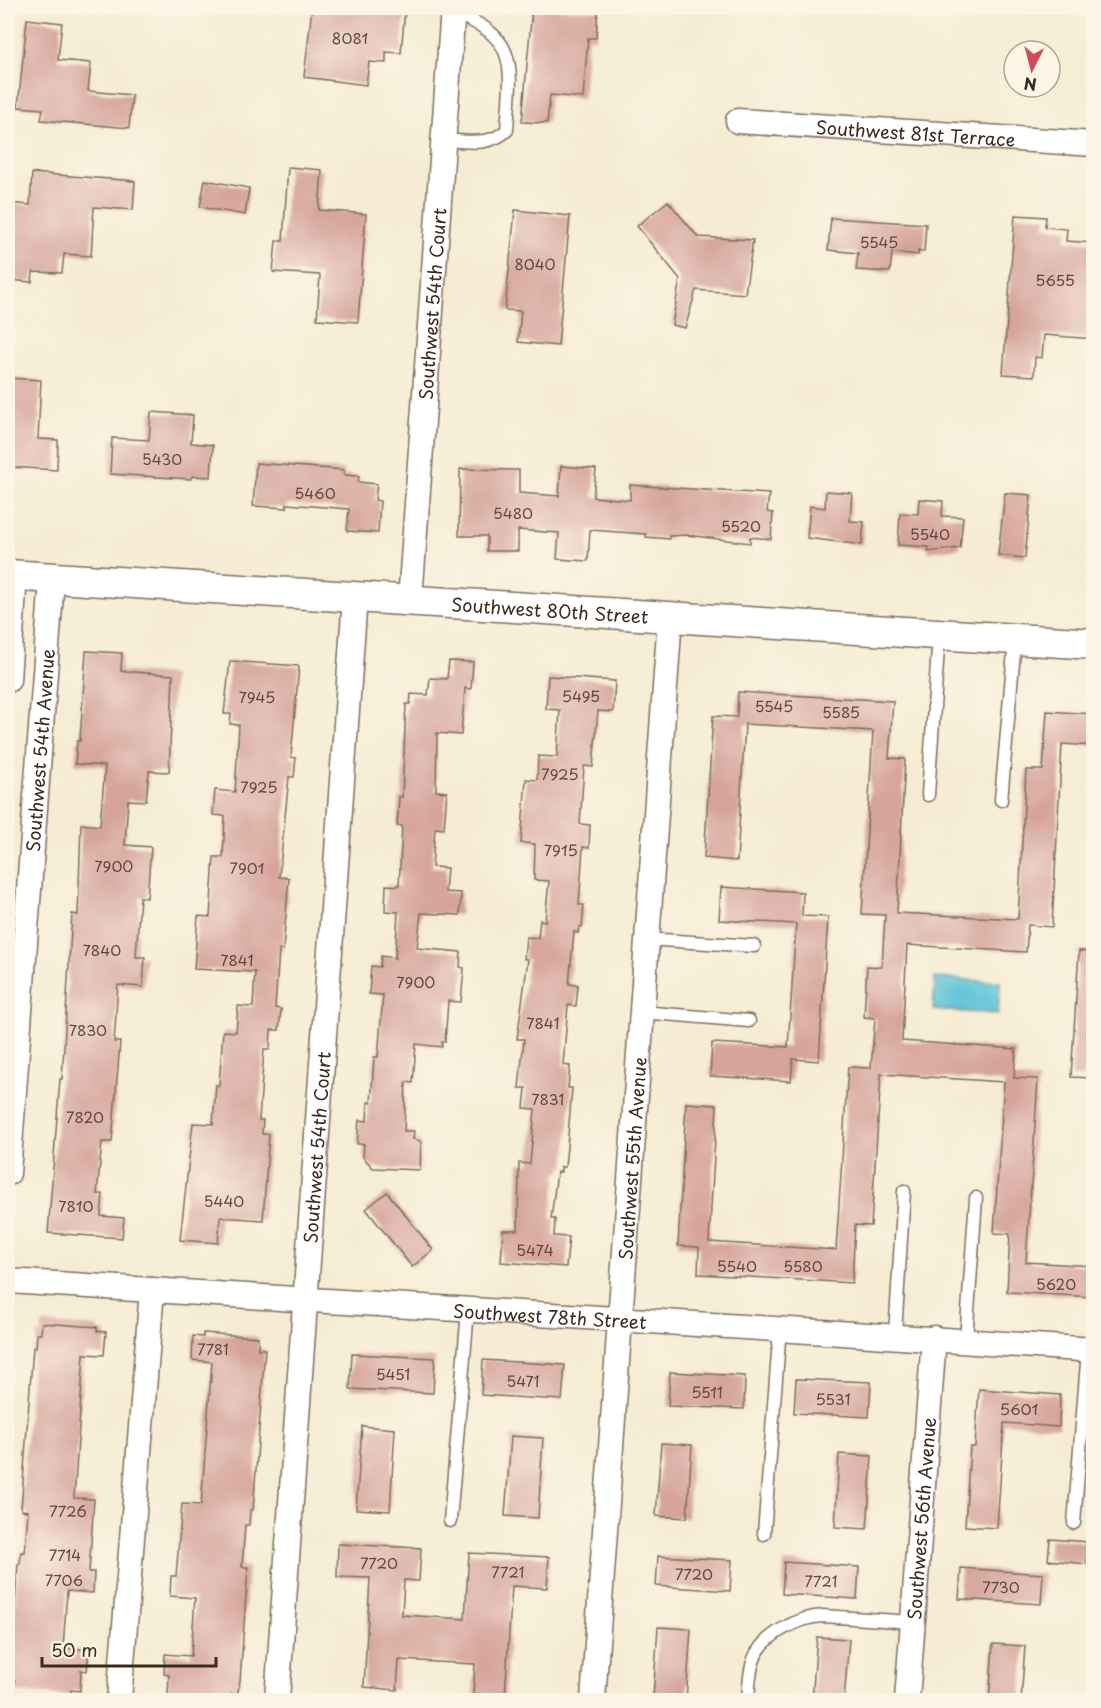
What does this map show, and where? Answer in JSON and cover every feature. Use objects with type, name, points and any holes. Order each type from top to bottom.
[{"type":"street","name":"Southwest 54th Court","points":[[410,600],[453,10]]},
{"type":"street","name":"Southwest 81st Terrace","points":[[738,121],[1094,144]]},
{"type":"street","name":"Southwest 80th Street","points":[[11,576],[1094,644]]},
{"type":"street","name":"Southwest 54th Avenue","points":[[8,680],[11,576]]},
{"type":"street","name":"Southwest 54th Avenue","points":[[8,1173],[52,579]]},
{"type":"street","name":"Southwest 54th Court","points":[[277,1701],[355,597]]},
{"type":"street","name":"Southwest 55th Avenue","points":[[593,1701],[670,617]]},
{"type":"street","name":"Southwest 78th Street","points":[[8,1281],[468,1311],[780,1327],[1091,1350]]},
{"type":"street","points":[[119,1701],[152,1290]]},
{"type":"street","name":"Southwest 56th Avenue","points":[[907,1701],[934,1338]]},
{"type":"lane","points":[[444,140],[485,142],[498,139],[507,130],[510,73],[507,55],[491,30],[453,10]]},
{"type":"lane","points":[[928,795],[939,633]]},
{"type":"lane","points":[[1001,800],[1015,639]]},
{"type":"lane","points":[[646,939],[754,946]]},
{"type":"lane","points":[[641,1012],[749,1021]]},
{"type":"lane","points":[[895,1335],[904,1191]]},
{"type":"lane","points":[[966,1340],[976,1198]]},
{"type":"lane","points":[[450,1521],[468,1311]]},
{"type":"lane","points":[[764,1534],[780,1327]]},
{"type":"lane","points":[[1074,1523],[1091,1350]]},
{"type":"lane","points":[[748,1701],[753,1662],[759,1648],[786,1628],[814,1616],[912,1622]]},
{"type":"water","points":[[935,978],[1000,982],[998,1014],[933,1010]]},
{"type":"building","points":[[312,8],[405,9],[401,53],[386,52],[386,63],[369,62],[366,85],[304,77]]},
{"type":"building","points":[[532,8],[598,10],[596,38],[588,38],[583,98],[550,95],[547,123],[522,122]]},
{"type":"building","points":[[27,19],[62,23],[58,60],[91,63],[88,91],[132,95],[129,128],[41,120],[43,109],[18,107]]},
{"type":"building","points":[[288,167],[322,170],[319,210],[366,214],[358,322],[317,319],[320,275],[273,272],[276,241],[283,241]]},
{"type":"building","points":[[32,173],[135,181],[133,210],[94,207],[91,256],[64,254],[62,273],[33,272],[32,282],[8,280],[8,203],[30,205]]},
{"type":"building","points":[[205,180],[249,188],[245,215],[200,207]]},
{"type":"building","points":[[668,201],[698,237],[753,240],[745,294],[696,290],[685,328],[672,325],[680,279],[637,226]]},
{"type":"building","points":[[515,210],[570,216],[558,346],[518,342],[521,311],[505,310]]},
{"type":"building","points":[[1015,215],[1046,217],[1045,227],[1067,229],[1066,241],[1094,243],[1094,339],[1044,335],[1042,358],[1035,357],[1034,376],[1003,374]]},
{"type":"building","points":[[831,218],[926,224],[924,252],[918,251],[918,255],[892,252],[890,272],[856,270],[858,253],[828,250]]},
{"type":"building","points":[[8,378],[41,380],[38,439],[58,440],[57,470],[8,467]]},
{"type":"building","points":[[151,412],[193,415],[191,443],[213,445],[211,477],[192,476],[191,479],[110,474],[112,438],[149,440]]},
{"type":"building","points":[[256,463],[344,470],[344,475],[359,476],[358,482],[377,484],[375,500],[380,501],[378,533],[347,531],[349,509],[287,504],[287,508],[253,506]]},
{"type":"building","points":[[561,466],[596,469],[593,497],[630,500],[630,485],[769,494],[767,512],[773,513],[771,539],[750,537],[750,543],[687,535],[669,536],[669,539],[646,537],[646,534],[590,530],[588,561],[557,559],[559,533],[518,530],[518,551],[487,551],[487,536],[459,536],[460,469],[519,470],[519,493],[559,496]]},
{"type":"building","points":[[826,491],[852,493],[850,521],[864,522],[862,545],[807,538],[810,506],[825,508]]},
{"type":"building","points":[[1005,493],[1031,495],[1025,558],[998,555]]},
{"type":"building","points":[[919,499],[943,501],[942,516],[963,517],[960,548],[928,552],[929,547],[898,545],[900,513],[918,514]]},
{"type":"building","points":[[86,651],[122,653],[121,671],[173,675],[169,772],[149,771],[146,801],[128,800],[125,845],[151,847],[147,898],[140,897],[136,957],[145,957],[143,987],[118,985],[114,1042],[120,1042],[112,1142],[102,1142],[97,1194],[103,1194],[101,1216],[124,1218],[122,1238],[48,1233],[60,1079],[62,1079],[72,914],[78,915],[81,824],[100,826],[105,766],[75,764],[77,741],[80,741]]},
{"type":"building","points":[[230,661],[299,666],[291,757],[296,758],[294,777],[289,777],[279,877],[289,878],[283,950],[279,950],[275,1008],[281,1009],[279,1030],[271,1030],[270,1049],[264,1049],[259,1120],[263,1120],[262,1134],[269,1134],[263,1220],[220,1217],[218,1243],[180,1240],[193,1123],[213,1124],[216,1085],[219,1086],[223,1031],[236,1032],[238,1006],[253,1007],[255,972],[194,969],[198,916],[210,917],[214,857],[223,857],[225,816],[213,815],[215,790],[235,792],[239,725],[230,724],[231,714],[224,714]]},
{"type":"building","points":[[449,661],[473,662],[471,689],[465,688],[461,735],[437,733],[436,791],[447,792],[444,829],[435,828],[432,867],[447,868],[445,892],[461,893],[460,915],[421,913],[417,948],[461,952],[460,967],[464,968],[461,1002],[448,1001],[445,1042],[442,1042],[442,1047],[416,1044],[413,1083],[406,1082],[404,1131],[414,1131],[413,1139],[421,1141],[420,1170],[373,1168],[363,1157],[364,1144],[357,1144],[359,1120],[367,1121],[368,1102],[371,1103],[374,1057],[378,1057],[383,995],[369,994],[371,966],[380,967],[381,956],[395,958],[398,912],[385,911],[386,885],[399,886],[402,826],[397,826],[399,797],[402,797],[406,704],[410,704],[411,694],[428,695],[430,678],[447,679]]},
{"type":"building","points":[[548,676],[615,681],[613,712],[598,711],[593,767],[584,766],[580,824],[590,825],[589,848],[583,847],[579,905],[584,905],[582,927],[579,927],[578,933],[574,932],[569,984],[578,985],[576,1006],[568,1005],[563,1065],[570,1066],[568,1088],[572,1088],[565,1167],[561,1167],[561,1172],[557,1172],[551,1219],[555,1219],[554,1236],[569,1237],[566,1267],[501,1262],[503,1230],[518,1230],[519,1163],[530,1164],[535,1109],[524,1108],[526,1088],[519,1088],[524,1039],[517,1039],[528,959],[524,959],[526,937],[538,938],[540,920],[545,921],[549,881],[534,880],[535,844],[521,843],[526,779],[537,780],[538,756],[557,757],[560,710],[546,709]]},
{"type":"building","points":[[738,692],[893,701],[889,758],[905,759],[897,913],[1018,919],[1026,770],[1043,770],[1047,711],[1094,714],[1094,746],[1062,744],[1052,927],[1028,925],[1026,952],[907,945],[902,1041],[1016,1049],[1014,1078],[1038,1079],[1026,1262],[1094,1266],[1094,1297],[1007,1292],[1010,1234],[994,1233],[1004,1082],[881,1074],[871,1226],[855,1225],[852,1283],[698,1274],[699,1247],[678,1246],[686,1103],[717,1105],[709,1242],[836,1250],[848,1067],[871,1068],[875,1018],[864,1017],[867,966],[882,967],[885,915],[862,914],[873,731],[745,724],[737,861],[704,858],[713,716],[737,717]]},
{"type":"building","points":[[721,887],[803,892],[802,916],[828,917],[819,1061],[793,1059],[791,1081],[710,1076],[712,1043],[788,1047],[796,924],[719,920]]},
{"type":"building","points":[[1079,951],[1094,951],[1094,1078],[1071,1077]]},
{"type":"building","points":[[387,1192],[433,1250],[412,1267],[366,1209]]},
{"type":"building","points":[[42,1323],[97,1327],[97,1331],[106,1332],[104,1355],[84,1354],[74,1498],[94,1499],[89,1572],[94,1572],[93,1593],[67,1591],[63,1648],[89,1650],[87,1671],[81,1670],[80,1691],[71,1690],[70,1696],[14,1692],[15,1680],[9,1680],[18,1564],[20,1564],[21,1552],[25,1552],[28,1511],[21,1510],[33,1347],[36,1347],[37,1334],[41,1334]]},
{"type":"building","points":[[203,1333],[258,1337],[258,1349],[265,1349],[253,1510],[250,1510],[249,1525],[245,1525],[242,1567],[248,1567],[240,1681],[237,1695],[232,1694],[232,1701],[176,1701],[177,1697],[168,1697],[169,1675],[164,1674],[165,1654],[191,1656],[195,1598],[170,1596],[171,1576],[176,1576],[182,1504],[201,1505],[212,1362],[192,1360],[193,1336],[203,1337]]},
{"type":"building","points":[[352,1354],[435,1358],[433,1393],[350,1389]]},
{"type":"building","points":[[483,1360],[565,1365],[562,1400],[481,1395]]},
{"type":"building","points":[[670,1372],[745,1376],[744,1409],[668,1406]]},
{"type":"building","points":[[796,1379],[871,1382],[869,1417],[794,1413]]},
{"type":"building","points":[[979,1389],[1060,1395],[1059,1427],[1004,1423],[997,1528],[965,1526],[970,1447],[975,1447]]},
{"type":"building","points":[[362,1426],[395,1429],[390,1511],[356,1509]]},
{"type":"building","points":[[511,1436],[543,1438],[538,1518],[505,1516]]},
{"type":"building","points":[[661,1443],[692,1445],[687,1518],[656,1516]]},
{"type":"building","points":[[839,1454],[872,1456],[867,1529],[835,1527]]},
{"type":"building","points":[[1050,1539],[1089,1542],[1087,1564],[1048,1560]]},
{"type":"building","points":[[338,1544],[421,1548],[419,1581],[404,1580],[402,1615],[465,1619],[469,1553],[549,1557],[547,1588],[512,1586],[505,1697],[473,1695],[475,1664],[399,1660],[397,1690],[364,1687],[370,1578],[337,1577]]},
{"type":"building","points":[[658,1556],[732,1560],[730,1591],[656,1586]]},
{"type":"building","points":[[784,1562],[859,1567],[857,1599],[782,1594]]},
{"type":"building","points":[[961,1568],[1043,1574],[1041,1604],[959,1599]]},
{"type":"building","points":[[658,1627],[691,1629],[686,1701],[653,1699]]},
{"type":"building","points":[[817,1637],[849,1639],[844,1701],[812,1701]]},
{"type":"building","points":[[993,1644],[1025,1646],[1021,1701],[989,1701]]}]
